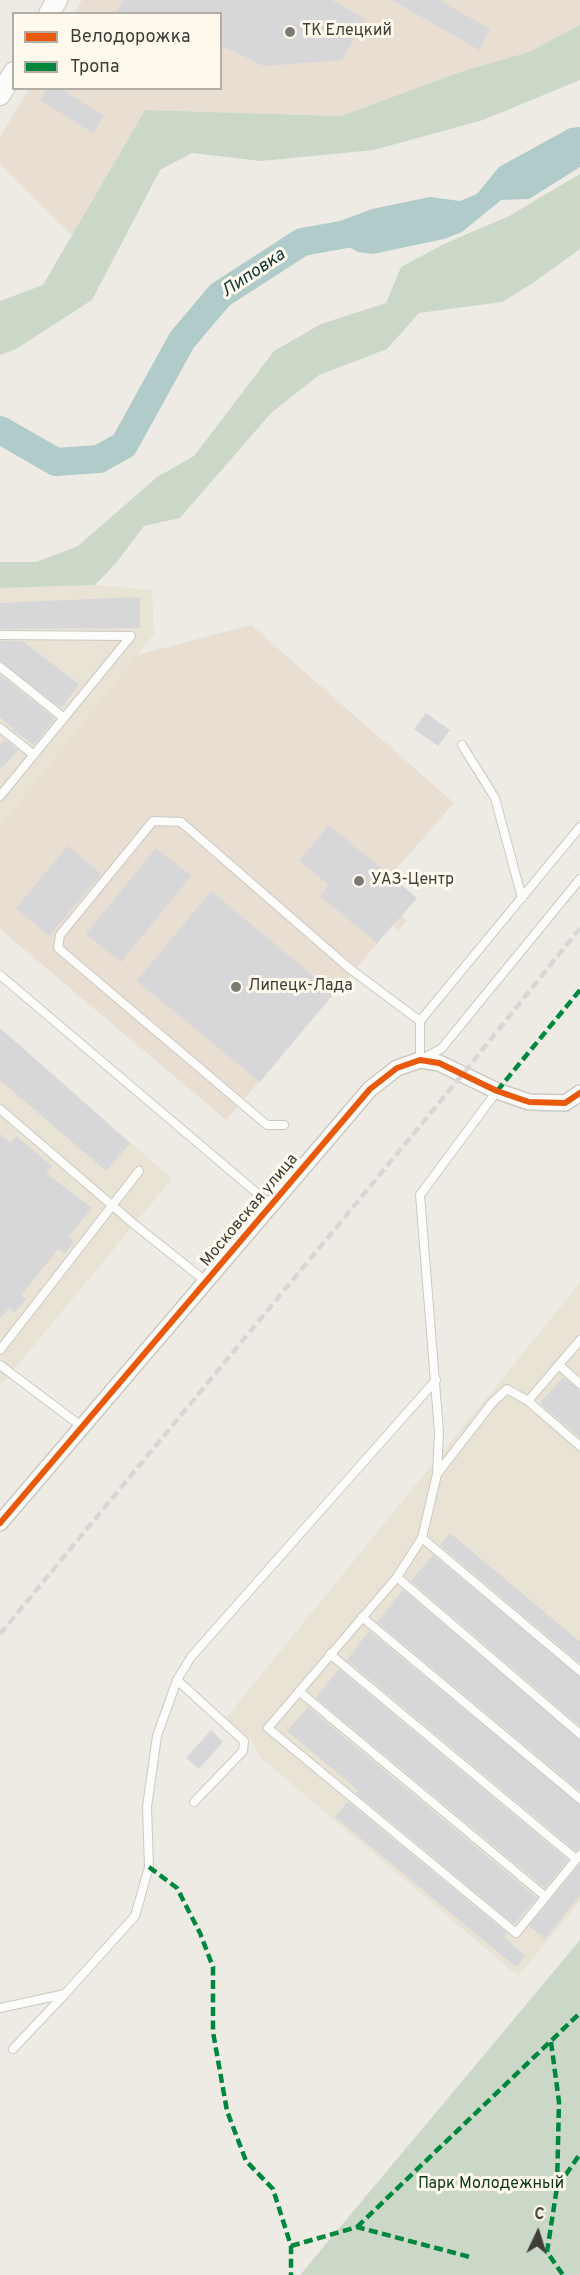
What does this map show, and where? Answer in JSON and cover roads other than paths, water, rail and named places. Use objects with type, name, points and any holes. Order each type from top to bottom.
[{"type":"street","points":[[0,95],[12,75]]},
{"type":"street","points":[[420,1060],[453,1067],[497,1091],[529,1102],[565,1103],[580,1093]]},
{"type":"street","name":"Московская улица","points":[[0,1523],[81,1426],[208,1283],[370,1089],[397,1068],[420,1060]]},
{"type":"lane","points":[[0,635],[131,636],[0,796]]},
{"type":"lane","points":[[0,667],[64,718]]},
{"type":"lane","points":[[0,728],[34,755]]},
{"type":"lane","points":[[462,745],[495,798],[522,898]]},
{"type":"lane","points":[[284,1125],[267,1125],[58,948],[60,935],[153,821],[181,822],[349,968],[420,1021]]},
{"type":"lane","points":[[580,827],[420,1021],[420,1060],[441,1049],[580,879]]},
{"type":"lane","points":[[0,975],[272,1206]]},
{"type":"lane","points":[[330,1654],[578,1857],[516,1933],[267,1728],[300,1692],[330,1654],[397,1577],[422,1538],[437,1474],[439,1432],[420,1195],[497,1091]]},
{"type":"lane","points":[[0,1109],[113,1206],[208,1283]]},
{"type":"lane","points":[[0,1350],[139,1172]]},
{"type":"lane","points":[[528,1401],[580,1340]]},
{"type":"lane","points":[[0,1365],[81,1426]]},
{"type":"lane","points":[[559,1365],[580,1384]]},
{"type":"lane","points":[[13,2049],[135,1916],[149,1867],[147,1806],[157,1736],[177,1680],[191,1657],[436,1380]]},
{"type":"lane","points":[[437,1474],[492,1403],[507,1389],[528,1401],[580,1446]]},
{"type":"lane","points":[[422,1538],[580,1671]]},
{"type":"lane","points":[[397,1577],[580,1734]]},
{"type":"lane","points":[[362,1617],[580,1799]]},
{"type":"lane","points":[[177,1680],[244,1741],[243,1751],[194,1802]]},
{"type":"lane","points":[[300,1692],[546,1897]]},
{"type":"lane","points":[[0,2008],[64,1994]]},
{"type":"water","points":[[580,127],[580,167],[529,199],[501,200],[462,232],[444,239],[373,254],[358,252],[330,236],[335,223],[372,209],[430,197],[460,201],[477,194],[499,167],[570,128]]},
{"type":"waterway","name":"Липовка","points":[[0,430],[56,462],[99,459],[124,445],[182,340],[220,295],[302,242],[369,230]]},
{"type":"railway","points":[[0,1634],[463,1074],[580,928]]},
{"type":"place","name":"ТК Елецкий","points":[[290,32]]},
{"type":"place","name":"УАЗ-Центр","points":[[359,881]]},
{"type":"place","name":"Липецк-Лада","points":[[236,987]]},
{"type":"park label","name":"Парк Молодежный","points":[[491,2185]]}]
